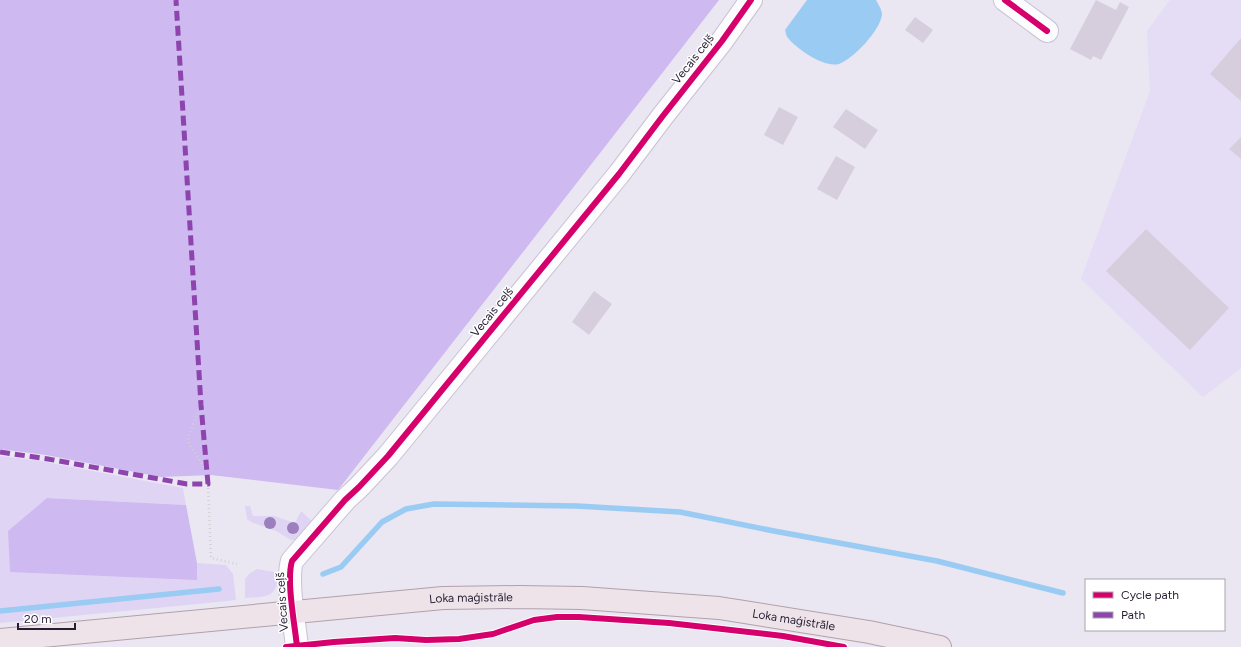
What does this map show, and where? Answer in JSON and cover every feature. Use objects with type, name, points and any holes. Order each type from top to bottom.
[{"type":"main road","name":"Loka maģistrāle","points":[[0,640],[443,598],[519,597],[582,598],[719,608],[869,632],[940,647]]},
{"type":"street","name":"Vecais ceļš","points":[[297,647],[290,569],[292,561],[345,500],[388,456],[592,207],[722,41],[751,0]]},
{"type":"street","points":[[1005,0],[1047,31]]},
{"type":"path","points":[[200,405],[188,437],[189,444],[207,471]]},
{"type":"path","points":[[208,484],[211,558],[237,564]]},
{"type":"shaded area","points":[[0,0],[719,0],[338,490],[211,475],[161,477],[46,455],[0,449]]},
{"type":"shaded area","points":[[1170,0],[1241,0],[1241,368],[1203,397],[1081,279],[1150,91],[1147,31]]},
{"type":"shaded area","points":[[0,456],[35,460],[183,488],[186,505],[47,498],[197,580],[197,563],[226,565],[233,574],[236,600],[0,623]]},
{"type":"shaded area","points":[[47,498],[186,505],[197,563],[197,580],[10,572],[8,531]]},
{"type":"shaded area","points":[[245,506],[250,506],[253,516],[274,516],[295,523],[301,511],[315,524],[299,540],[291,540],[276,531],[251,522],[247,519]]},
{"type":"shaded area","points":[[257,569],[279,573],[276,588],[273,592],[265,596],[245,598],[245,579],[249,574]]},
{"type":"water","points":[[807,0],[876,0],[882,14],[877,28],[872,36],[858,50],[839,64],[826,63],[811,57],[792,42],[786,35],[785,30]]},
{"type":"building","points":[[1096,0],[1116,10],[1120,2],[1129,7],[1101,60],[1093,56],[1091,60],[1070,49]]},
{"type":"building","points":[[915,17],[933,30],[923,43],[905,30]]},
{"type":"building","points":[[1241,38],[1241,101],[1210,74]]},
{"type":"building","points":[[779,107],[798,117],[783,145],[764,135]]},
{"type":"building","points":[[846,109],[878,130],[865,149],[833,127]]},
{"type":"building","points":[[1241,137],[1241,159],[1229,149]]},
{"type":"building","points":[[836,156],[855,167],[837,200],[817,189]]},
{"type":"building","points":[[1146,229],[1229,308],[1190,350],[1106,271]]},
{"type":"building","points":[[594,291],[612,304],[589,335],[572,322]]},
{"type":"waterway","points":[[323,574],[341,567],[382,522],[406,509],[434,504],[577,506],[680,512],[937,561],[1063,593]]},
{"type":"waterway","points":[[0,611],[219,589]]},
{"type":"marked path","points":[[0,452],[187,484],[208,484],[201,405],[176,0]]},
{"type":"cycle path","points":[[297,647],[290,591],[290,570],[292,561],[345,500],[388,456],[619,174],[722,41],[751,0]]},
{"type":"cycle path","points":[[1005,0],[1047,31]]},
{"type":"cycle path","points":[[286,647],[395,638],[426,640],[459,639],[493,634],[534,620],[557,617],[669,623],[783,636],[844,647]]}]
